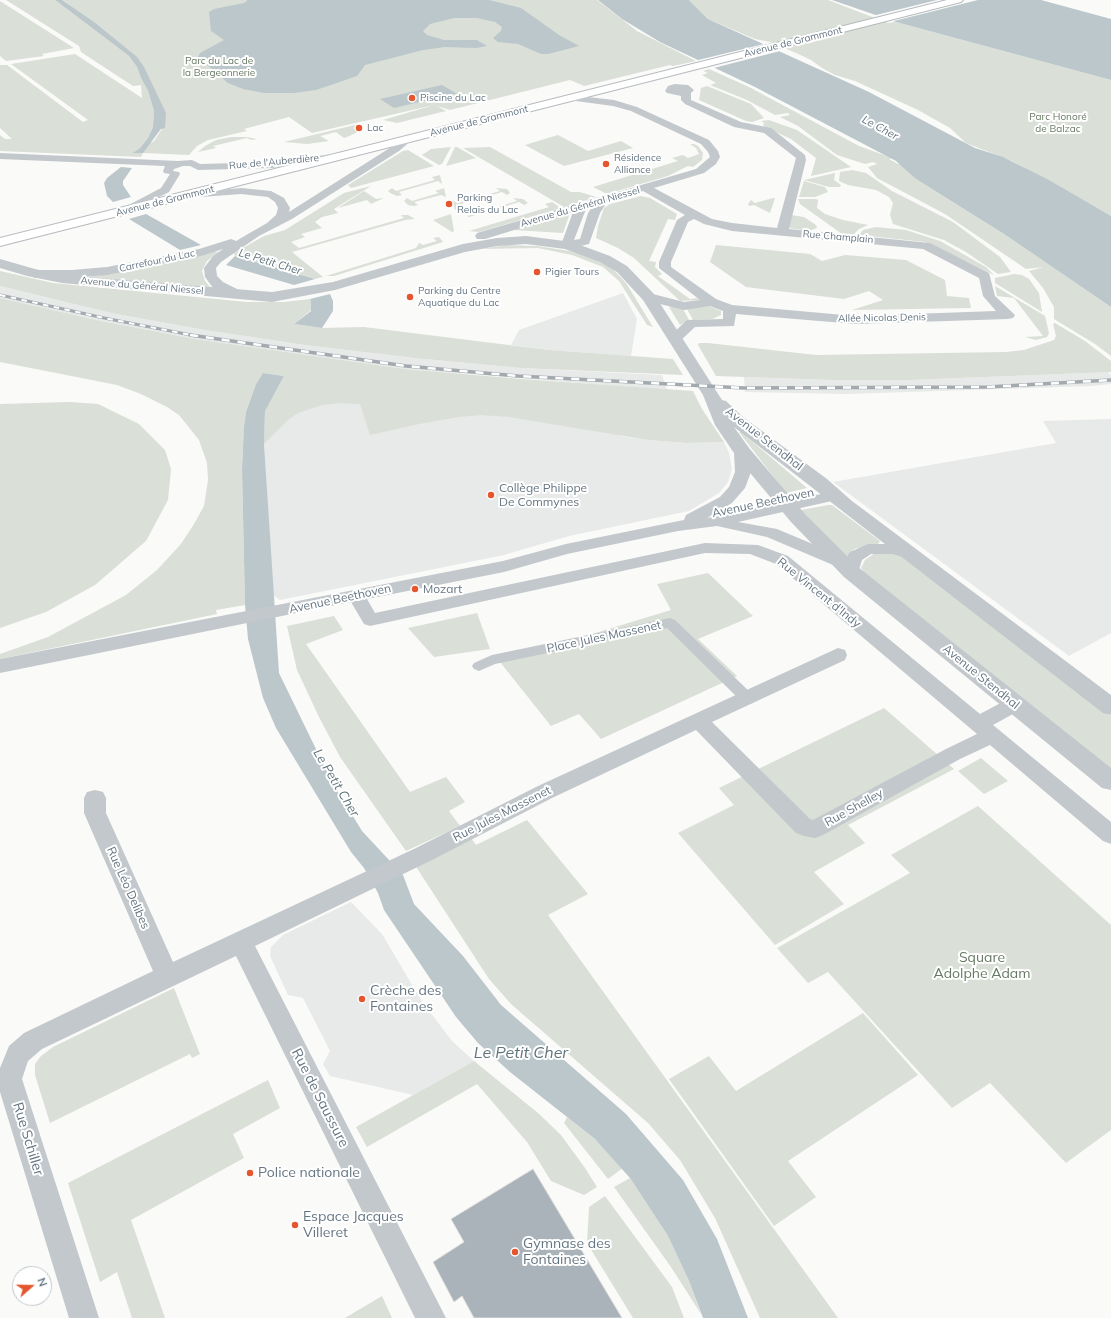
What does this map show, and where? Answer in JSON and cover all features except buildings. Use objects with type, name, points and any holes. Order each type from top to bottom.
[{"type":"main road","name":"Avenue de Grammont","points":[[0,242],[958,0]]},
{"type":"street","points":[[686,93],[686,100],[688,102],[738,125],[767,130],[802,159],[788,204],[782,232]]},
{"type":"street","name":"Avenue du Général Niessel","points":[[286,296],[455,242],[481,236],[700,171],[712,162],[715,157],[713,151],[705,142],[634,109],[614,103],[571,98]]},
{"type":"street","name":"Carrefour du Lac","points":[[32,273],[72,274],[107,271],[201,252],[254,233],[293,214],[407,140]]},
{"type":"street","name":"Rue de l'Auberdière","points":[[174,170],[190,173],[197,170],[198,167],[272,164],[349,154]]},
{"type":"street","points":[[0,156],[147,162],[174,170],[165,190],[127,210]]},
{"type":"street","name":"Rue Champlain","points":[[645,188],[708,222],[732,227],[926,246],[985,276],[989,296],[996,305],[1008,315]]},
{"type":"street","name":"Carrefour du Lac","points":[[188,195],[241,192],[271,194],[280,200],[284,208],[281,217],[269,226]]},
{"type":"street","points":[[585,241],[594,213],[603,200]]},
{"type":"street","points":[[567,241],[581,206]]},
{"type":"street","name":"Allée Nicolas Denis","points":[[694,215],[683,220],[664,266],[670,273],[711,302],[730,309],[855,320],[1008,315]]},
{"type":"street","name":"Carrefour du Lac","points":[[238,295],[215,283],[210,277],[210,271],[217,259],[254,233]]},
{"type":"street","name":"Avenue Stendhal","points":[[481,236],[514,234],[567,241],[615,264],[628,274],[649,298],[675,338],[711,396],[724,425],[742,452],[784,503],[845,566],[1111,781]]},
{"type":"street","name":"Avenue Stendhal","points":[[497,242],[526,240],[585,241],[612,252],[626,261],[639,276],[646,288],[649,298]]},
{"type":"street","name":"Avenue du Général Niessel","points":[[0,264],[32,273],[62,279],[238,295],[286,296],[335,286],[463,248],[497,242]]},
{"type":"street","name":"Allée Nicolas Denis","points":[[649,298],[684,306],[711,302]]},
{"type":"street","points":[[675,338],[692,323],[728,323],[730,309]]},
{"type":"street","name":"Avenue Stendhal","points":[[711,396],[737,421],[1111,707]]},
{"type":"street","name":"Avenue Beethoven","points":[[703,520],[737,488],[743,472],[742,452]]},
{"type":"street","name":"Avenue Beethoven","points":[[0,666],[504,566],[566,549],[831,493]]},
{"type":"street","name":"Avenue Beethoven","points":[[703,520],[753,528],[771,533],[845,566]]},
{"type":"street","name":"Rue Vincent d'Indy","points":[[356,595],[370,620],[706,548],[752,549],[782,560],[1111,835]]},
{"type":"street","name":"Avenue Stendhal","points":[[845,566],[852,562],[856,556],[868,549],[894,550],[912,556]]},
{"type":"street","name":"Place Jules Massenet","points":[[479,666],[492,660],[670,623],[748,699]]},
{"type":"street","name":"Rue Jules Massenet","points":[[168,976],[397,866],[545,792],[748,699],[838,655]]},
{"type":"street","name":"Rue Shelley","points":[[699,721],[804,827],[815,830],[953,754],[986,730],[1015,704]]},
{"type":"street","name":"Rue Léo Delibes","points":[[94,798],[95,813],[168,976]]},
{"type":"street","name":"Rue de Saussure","points":[[241,942],[431,1318]]},
{"type":"street","name":"Rue Schiller","points":[[84,1318],[9,1079],[18,1054],[33,1041],[168,976]]},
{"type":"shaded area","points":[[0,286],[111,313],[205,330],[305,345],[414,358],[521,368],[662,375],[667,390],[405,369],[195,339],[101,321],[0,298]]},
{"type":"shaded area","points":[[623,293],[637,319],[631,356],[549,350],[511,345],[519,330]]},
{"type":"shaded area","points":[[1108,372],[1111,375],[1111,384],[1092,386],[846,394],[745,392],[744,377],[832,380],[910,380]]},
{"type":"shaded area","name":"Collège Philippe De Commynes","points":[[276,387],[586,419],[621,436],[648,440],[687,443],[724,442],[729,453],[732,469],[728,482],[719,493],[689,511],[569,536],[504,555],[280,600],[273,595],[264,444],[265,411]]},
{"type":"shaded area","points":[[1111,419],[1111,633],[1069,656],[833,482],[1056,443],[1043,421]]},
{"type":"shaded area","name":"Crèche des Fontaines","points":[[351,902],[382,934],[421,1000],[452,1041],[474,1061],[413,1095],[330,1076],[323,1064],[330,1051],[303,998],[288,995],[270,956],[271,947],[283,935]]},
{"type":"green space","name":"Parc du Lac de la Bergeonnerie","points":[[6,0],[55,0],[129,56],[137,67],[148,91],[154,111],[153,127],[148,138],[140,148],[134,152],[154,141],[162,129],[154,89],[137,58],[93,21],[62,0],[597,0],[637,31],[696,61],[673,66],[670,65],[584,86],[570,80],[450,110],[437,106],[446,111],[397,123],[383,120],[434,105],[312,133],[289,117],[244,129],[247,131],[208,140],[197,146],[189,155],[143,153],[141,157],[0,151],[0,135],[5,139],[12,139],[0,128],[0,65],[7,65],[83,122],[88,120],[11,64],[75,54],[142,98],[141,85],[133,86],[81,52],[79,46]]},
{"type":"green space","name":"Parc Honoré de Balzac","points":[[689,0],[828,0],[888,23],[896,22],[1111,80],[1111,216],[1012,161],[966,143],[950,128],[918,110],[855,81],[835,75],[811,60],[796,53],[770,42],[755,39],[708,19]]},
{"type":"green space","points":[[0,1],[74,48],[42,54],[44,56],[6,61],[0,56]]},
{"type":"green space","points":[[709,69],[749,87],[859,146],[892,158],[889,159],[901,164],[916,179],[1004,234],[1111,307],[1111,356],[1095,344],[1054,319],[1054,307],[1043,288],[1029,271],[1043,267],[1026,269],[945,214],[877,178],[868,167],[877,164],[873,162],[865,164],[837,155],[798,126],[780,117],[790,115],[788,113],[775,115],[747,100],[710,85],[716,83],[702,75],[708,73],[703,71]]},
{"type":"green space","points":[[707,86],[751,104],[764,118],[752,122],[746,121],[699,100],[701,88]]},
{"type":"green space","points":[[769,120],[797,130],[851,167],[811,176],[816,158],[791,139],[763,126],[764,123],[761,121]]},
{"type":"green space","points":[[359,124],[359,126],[353,128],[360,131],[344,138],[336,132],[320,136],[329,141],[307,144],[284,142]]},
{"type":"green space","points":[[558,135],[588,151],[621,141],[633,148],[564,166],[525,145]]},
{"type":"green space","points":[[231,137],[247,137],[257,139],[251,140],[247,138],[213,146],[216,148],[198,152],[216,140]]},
{"type":"green space","points":[[690,144],[698,146],[703,153],[702,160],[693,167],[688,166],[668,176],[607,194],[593,187],[678,161],[672,158],[683,155],[688,158],[699,154],[696,148]]},
{"type":"green space","points":[[451,147],[442,164],[439,165],[422,155],[431,149]]},
{"type":"green space","points":[[455,147],[457,147],[476,158],[446,166]]},
{"type":"green space","points":[[490,147],[571,192],[580,192],[596,197],[564,207],[463,148]]},
{"type":"green space","points":[[408,150],[434,166],[351,188],[348,185],[403,151]]},
{"type":"green space","points":[[852,170],[866,173],[892,191],[953,222],[1000,257],[1011,272],[998,274],[966,252],[944,240],[893,224],[890,215],[893,203],[889,197],[876,190],[848,185],[839,181],[840,172]]},
{"type":"green space","points":[[835,173],[834,180],[841,185],[840,187],[829,187],[804,180]]},
{"type":"green space","points":[[440,175],[442,184],[438,181],[399,192],[402,195],[397,196],[388,191],[392,188],[396,191],[435,180],[432,177]]},
{"type":"green space","points":[[804,181],[825,187],[828,192],[815,197],[799,197]]},
{"type":"green space","points":[[371,186],[334,209],[338,213],[322,217],[315,222],[322,228],[301,234],[305,237],[291,242],[299,248],[404,218],[401,215],[408,215],[415,219],[405,220],[292,252],[323,277],[315,279],[235,256],[234,253],[264,236],[285,230],[344,193]]},
{"type":"green space","points":[[444,188],[446,197],[441,195],[414,202],[418,205],[414,206],[408,205],[404,201],[407,198],[412,201],[439,193],[435,191]]},
{"type":"green space","points":[[496,188],[507,189],[510,193],[507,195],[502,192],[460,204],[464,207],[455,210],[452,200],[457,203],[500,191]]},
{"type":"green space","points":[[364,191],[376,199],[384,198],[371,204],[367,200],[338,208]]},
{"type":"green space","points":[[641,196],[650,198],[677,214],[675,220],[668,219],[649,261],[656,262],[655,267],[662,274],[658,276],[690,299],[698,298],[699,300],[680,301],[634,258],[618,248],[596,238],[604,208],[610,204]]},
{"type":"green space","points":[[513,198],[523,199],[528,203],[524,205],[519,202],[469,217],[467,216],[517,201]]},
{"type":"green space","points":[[775,198],[770,213],[754,205],[749,206],[748,204],[751,200],[755,203]]},
{"type":"green space","points":[[798,199],[816,199],[818,200],[817,208],[825,214],[843,220],[868,225],[859,229],[853,235],[842,234],[800,204]]},
{"type":"green space","points":[[552,202],[561,208],[479,232],[469,231],[549,207],[545,204]]},
{"type":"green space","points":[[568,212],[570,213],[563,233],[513,230]]},
{"type":"green space","points":[[451,214],[454,231],[452,232],[433,220]]},
{"type":"green space","points":[[791,215],[804,217],[816,225],[817,228],[809,231],[789,228]]},
{"type":"green space","points":[[876,227],[906,230],[940,241],[986,267],[994,275],[925,242],[859,235],[863,230]]},
{"type":"green space","points":[[439,237],[443,242],[334,276],[326,276],[416,248],[419,243],[423,245],[437,241],[433,238]]},
{"type":"green space","points":[[506,245],[537,246],[570,251],[588,256],[611,267],[626,283],[653,327],[647,325],[619,281],[603,267],[572,255],[538,248],[481,249]]},
{"type":"green space","points":[[716,245],[810,254],[822,261],[845,255],[906,260],[945,280],[947,296],[969,298],[971,308],[852,310],[883,300],[869,291],[844,299],[746,287],[710,262]]},
{"type":"green space","points":[[215,251],[218,252],[207,261],[202,271],[205,281],[210,287],[83,278],[165,264]]},
{"type":"green space","points":[[0,271],[53,283],[247,302],[284,302],[310,299],[311,310],[294,324],[322,328],[364,327],[549,350],[673,359],[683,375],[521,368],[414,358],[305,345],[205,330],[111,313],[0,286]]},
{"type":"green space","points":[[1014,274],[1022,275],[1029,279],[1039,293],[1042,312],[995,283],[995,278]]},
{"type":"green space","points":[[995,286],[1045,316],[1049,333],[1047,337],[1036,340],[1025,337],[1043,336],[1014,298],[997,296]]},
{"type":"green space","points":[[0,298],[101,321],[195,339],[405,369],[693,391],[702,409],[724,442],[687,443],[648,440],[509,417],[481,415],[419,424],[370,435],[360,404],[339,403],[322,405],[298,413],[289,419],[264,444],[265,411],[284,376],[263,373],[256,384],[246,412],[244,426],[242,469],[245,605],[216,610],[217,614],[0,659],[0,654],[48,637],[126,595],[157,570],[181,544],[194,524],[204,506],[208,480],[207,463],[199,440],[179,415],[167,407],[141,394],[117,385],[0,362]]},
{"type":"green space","points":[[672,306],[683,309],[689,320],[680,325],[669,307]]},
{"type":"green space","points":[[709,306],[721,311],[721,315],[712,319],[693,320],[687,309]]},
{"type":"green space","points":[[1055,323],[1085,341],[1111,361],[1111,372],[910,380],[832,380],[716,376],[698,345],[699,343],[708,343],[816,355],[1006,352],[1024,350],[1054,340],[1056,336],[1053,324]]},
{"type":"green space","points":[[70,402],[98,404],[139,424],[165,450],[171,469],[168,500],[146,541],[95,585],[46,612],[0,628],[0,404]]},
{"type":"green space","points":[[739,432],[741,432],[807,488],[786,493]]},
{"type":"green space","points":[[832,505],[880,541],[878,544],[854,549],[848,556],[844,555],[801,510]]},
{"type":"green space","points":[[890,552],[902,556],[1111,716],[1111,769],[864,573],[861,568],[865,560],[875,553]]},
{"type":"green space","points":[[708,573],[753,616],[698,639],[737,676],[601,739],[579,714],[551,726],[500,662],[671,610],[657,584]]},
{"type":"green space","points":[[477,613],[490,649],[434,657],[408,628]]},
{"type":"green space","points":[[334,616],[343,630],[306,644],[410,792],[446,777],[465,802],[449,811],[460,826],[406,851],[340,757],[297,670],[287,626]]},
{"type":"green space","points":[[884,708],[954,769],[848,825],[865,843],[814,872],[844,904],[775,945],[678,833],[734,805],[719,788]]},
{"type":"green space","points":[[981,758],[1008,781],[984,794],[958,771]]},
{"type":"green space","name":"Square Adolphe Adam","points":[[978,806],[1111,925],[1111,1130],[1066,1163],[990,1083],[952,1108],[828,972],[808,983],[777,948],[910,873],[891,855]]},
{"type":"green space","points":[[527,820],[588,894],[548,915],[838,1318],[760,1318],[715,1218],[680,1160],[648,1123],[511,1004],[489,979],[411,859],[468,834],[476,845]]},
{"type":"green space","points":[[174,988],[200,1054],[192,1058],[190,1054],[50,1123],[35,1075],[35,1064],[41,1056],[53,1047]]},
{"type":"green space","points":[[863,1013],[918,1075],[788,1161],[816,1197],[774,1226],[669,1079],[709,1056],[736,1091]]},
{"type":"green space","points":[[474,1061],[538,1113],[561,1135],[597,1187],[584,1195],[551,1181],[527,1142],[477,1084],[367,1147],[356,1127]]},
{"type":"green space","points":[[268,1080],[280,1108],[233,1134],[244,1158],[131,1220],[165,1318],[132,1318],[117,1272],[100,1282],[68,1183]]},
{"type":"green space","points":[[567,1117],[595,1139],[623,1168],[608,1179],[564,1123]]},
{"type":"green space","points":[[630,1178],[668,1236],[689,1281],[701,1314],[671,1267],[614,1187]]},
{"type":"green space","points":[[605,1196],[672,1287],[684,1318],[633,1318],[587,1243],[589,1207]]},
{"type":"green space","points":[[382,1296],[392,1318],[345,1318]]},
{"type":"water","points":[[55,0],[62,0],[93,21],[137,57],[144,67],[166,113],[165,128],[161,129],[143,153],[133,153],[140,148],[148,138],[153,127],[154,111],[148,91],[137,67],[129,56]]},
{"type":"water","points":[[247,0],[489,0],[521,8],[559,35],[579,46],[548,54],[541,54],[518,44],[498,42],[493,38],[501,31],[502,27],[495,22],[477,18],[454,18],[430,24],[423,31],[427,35],[444,40],[477,40],[487,46],[476,48],[445,47],[423,50],[365,65],[357,76],[316,90],[294,93],[264,93],[243,89],[228,83],[198,57],[200,53],[224,40],[211,31],[209,12],[214,9],[244,3]]},
{"type":"water","name":"Le Cher","points":[[598,0],[689,0],[708,19],[869,92],[975,148],[1003,157],[1047,179],[1111,216],[1111,307],[1004,234],[916,179],[896,161],[755,87],[660,42],[622,19]]},
{"type":"water","points":[[832,0],[1041,0],[1111,19],[1111,80],[896,22]]},
{"type":"water","name":"Piscine du Lac","points":[[442,85],[459,95],[453,94],[394,108],[380,99]]},
{"type":"water","points":[[121,167],[132,168],[123,181],[123,185],[131,197],[113,202],[107,196],[104,183],[107,178]]},
{"type":"water","points":[[146,214],[201,245],[180,250],[129,219]]},
{"type":"water","points":[[235,256],[315,279],[294,285],[226,265]]},
{"type":"water","points":[[330,294],[333,301],[333,311],[322,328],[294,324],[311,311],[310,299]]},
{"type":"water","name":"Le Petit Cher","points":[[263,373],[284,376],[265,411],[264,444],[279,673],[332,782],[362,831],[403,875],[414,904],[463,956],[501,1005],[626,1114],[683,1180],[717,1239],[748,1318],[703,1318],[689,1281],[668,1236],[630,1178],[595,1139],[510,1072],[478,1043],[456,1017],[384,910],[378,893],[364,868],[351,852],[276,728],[263,698],[248,639],[245,605],[242,469],[244,426],[246,412],[256,384]]},
{"type":"pier","points":[[937,0],[978,0],[890,22],[872,16]]},
{"type":"pier","points":[[768,43],[784,50],[710,69],[694,61]]},
{"type":"railway","points":[[0,295],[193,335]]},
{"type":"railway","points":[[193,335],[406,366],[518,376],[744,388],[987,387],[1111,380]]},
{"type":"place","name":"Piscine du Lac","points":[[412,98]]},
{"type":"place","name":"Lac","points":[[359,128]]},
{"type":"place","name":"Résidence Alliance","points":[[606,164]]},
{"type":"place","name":"Parking Relais du Lac","points":[[449,204]]},
{"type":"place","name":"Pigier Tours","points":[[537,272]]},
{"type":"place","name":"Parking du Centre Aquatique du Lac","points":[[410,297]]},
{"type":"place","name":"Collège Philippe De Commynes","points":[[491,495]]},
{"type":"place","name":"Mozart","points":[[415,589]]},
{"type":"place","name":"Crèche des Fontaines","points":[[362,999]]},
{"type":"place","name":"Police nationale","points":[[250,1173]]},
{"type":"place","name":"Espace Jacques Villeret","points":[[295,1225]]},
{"type":"place","name":"Gymnase des Fontaines","points":[[515,1252]]}]
